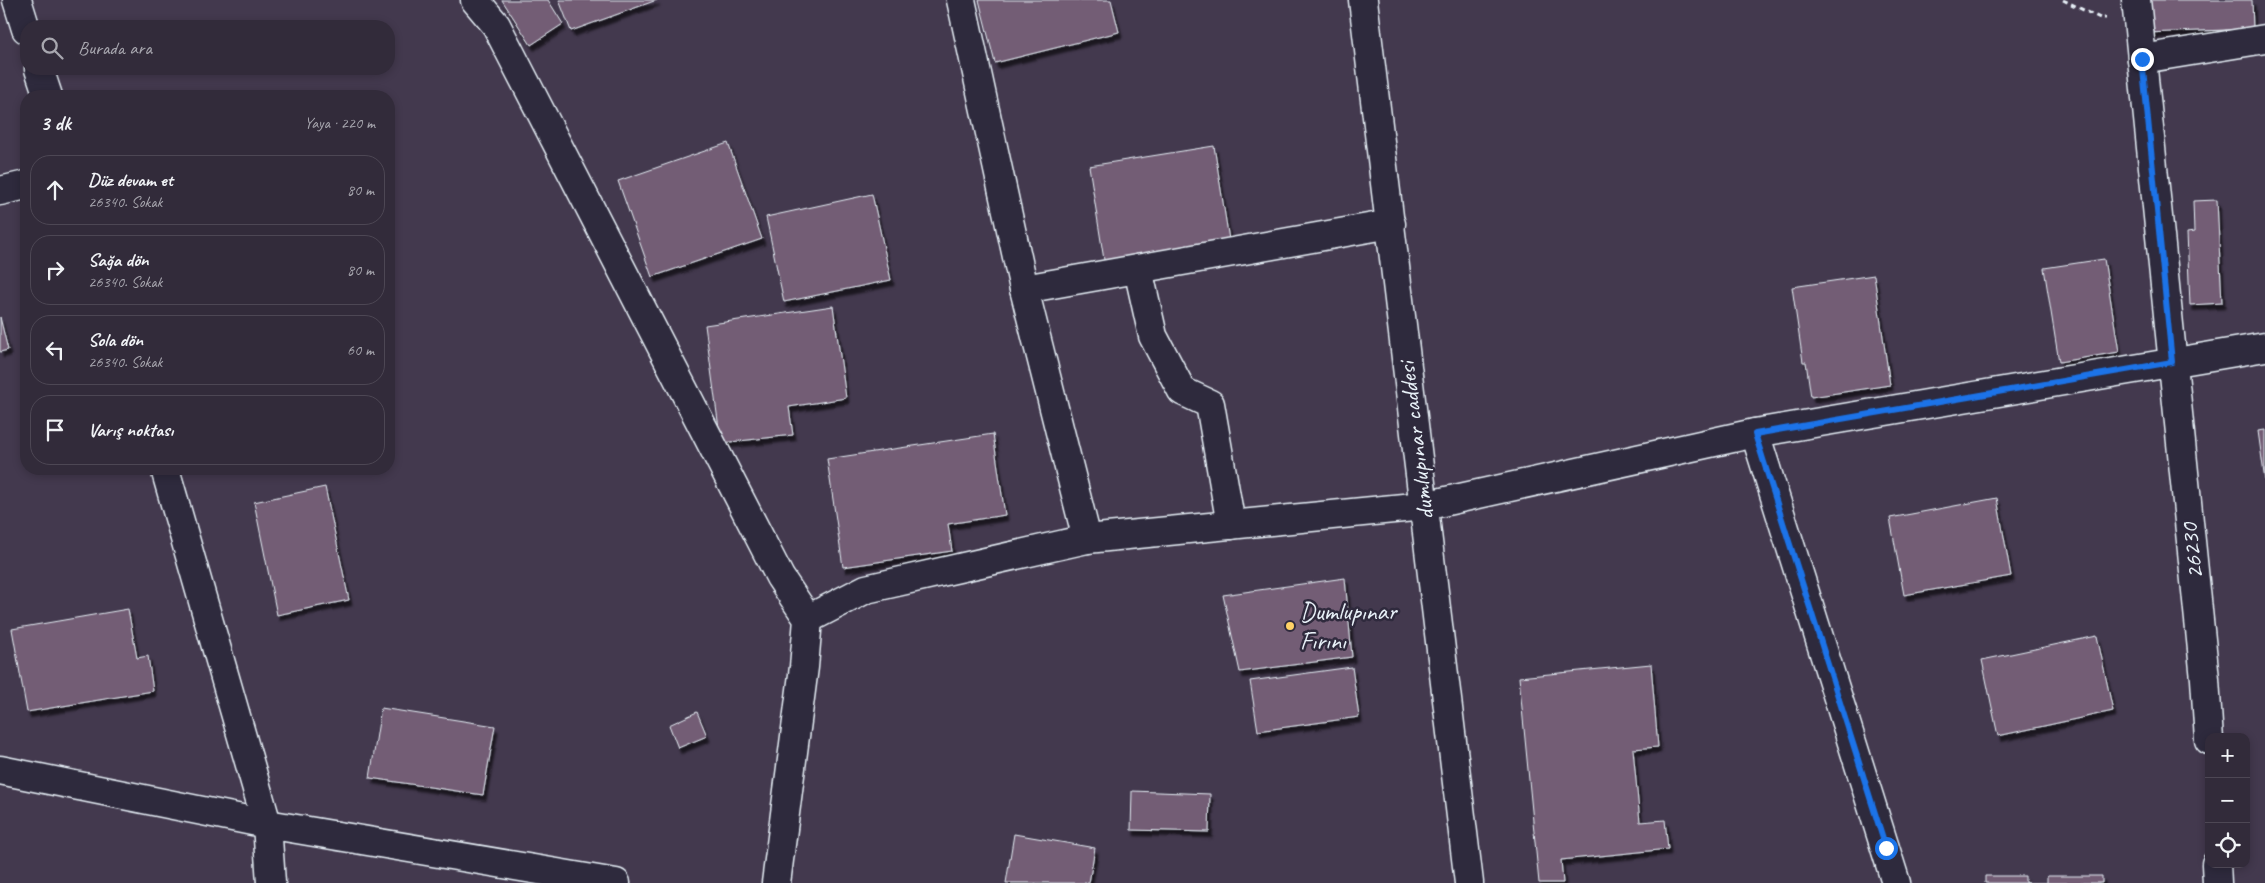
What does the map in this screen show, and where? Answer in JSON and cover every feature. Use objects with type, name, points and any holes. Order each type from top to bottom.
[{"type":"street","points":[[17,0],[23,20]]},
{"type":"street","points":[[476,0],[496,25],[780,577],[808,619],[804,667],[776,883]]},
{"type":"street","points":[[961,0],[1024,289],[1086,539]]},
{"type":"street","name":"dumlupınar caddesi","points":[[1363,0],[1469,883]]},
{"type":"street","name":"26230","points":[[2137,9],[2205,678],[2209,733]]},
{"type":"street","points":[[2142,59],[2265,39]]},
{"type":"street","points":[[41,75],[46,90]]},
{"type":"street","points":[[0,191],[20,186]]},
{"type":"street","points":[[1024,289],[1391,224]]},
{"type":"street","points":[[1138,269],[1153,336],[1182,391],[1210,404],[1231,525]]},
{"type":"street","points":[[808,619],[866,589],[1086,539],[1424,506],[1755,434],[2265,347]]},
{"type":"street","points":[[1755,434],[1896,883]]},
{"type":"street","points":[[167,475],[267,824],[271,883]]},
{"type":"street","points":[[0,770],[267,824],[616,883]]},
{"type":"street","points":[[2216,868],[2217,883]]},
{"type":"path","points":[[2063,0],[2100,18],[2137,9]]},
{"type":"building","points":[[502,0],[548,0],[563,24],[531,45]]},
{"type":"building","points":[[559,0],[657,0],[571,31]]},
{"type":"building","points":[[979,0],[1111,0],[1119,32],[995,63]]},
{"type":"building","points":[[2144,0],[2252,0],[2253,29],[2145,33]]},
{"type":"building","points":[[728,143],[762,239],[652,277],[618,181]]},
{"type":"building","points":[[1214,146],[1230,246],[1105,266],[1089,166]]},
{"type":"building","points":[[872,194],[891,280],[784,302],[766,217]]},
{"type":"building","points":[[2217,200],[2222,303],[2190,305],[2187,233],[2194,232],[2193,201]]},
{"type":"building","points":[[2104,259],[2119,352],[2059,362],[2044,268]]},
{"type":"building","points":[[1874,275],[1890,385],[1811,397],[1806,362],[1803,362],[1792,287]]},
{"type":"building","points":[[833,306],[846,398],[789,407],[793,435],[721,443],[705,325]]},
{"type":"building","points":[[0,317],[8,350],[0,352]]},
{"type":"building","points":[[2265,430],[2265,481],[2258,431]]},
{"type":"building","points":[[993,434],[1005,515],[948,524],[952,551],[843,567],[827,459]]},
{"type":"building","points":[[325,487],[349,600],[277,615],[254,502]]},
{"type":"building","points":[[1997,498],[2011,576],[1904,595],[1890,518]]},
{"type":"building","name":"Dumlupınar Fırını","points":[[1345,578],[1352,657],[1240,672],[1223,595]]},
{"type":"building","points":[[128,609],[137,658],[148,656],[153,691],[27,712],[12,629]]},
{"type":"building","points":[[2097,636],[2113,711],[1998,736],[1982,660]]},
{"type":"building","points":[[1651,664],[1658,747],[1633,749],[1640,822],[1665,820],[1668,849],[1561,860],[1563,883],[1539,883],[1519,677]]},
{"type":"building","points":[[1352,667],[1359,717],[1258,731],[1250,681]]},
{"type":"building","points":[[381,708],[495,726],[483,795],[370,778]]},
{"type":"building","points":[[697,712],[707,736],[678,748],[669,725]]},
{"type":"building","points":[[1132,791],[1210,794],[1209,832],[1131,830]]},
{"type":"building","points":[[1014,834],[1095,848],[1089,883],[1006,883]]},
{"type":"building","points":[[1985,876],[2025,876],[2025,883],[1985,883]]},
{"type":"building","points":[[2047,876],[2102,876],[2102,883],[2047,883]]},
{"type":"place","name":"Dumlupınar Fırını","points":[[1290,626]]},
{"type":"route","points":[[1886,848],[1755,434],[2172,362],[2142,59]]}]
